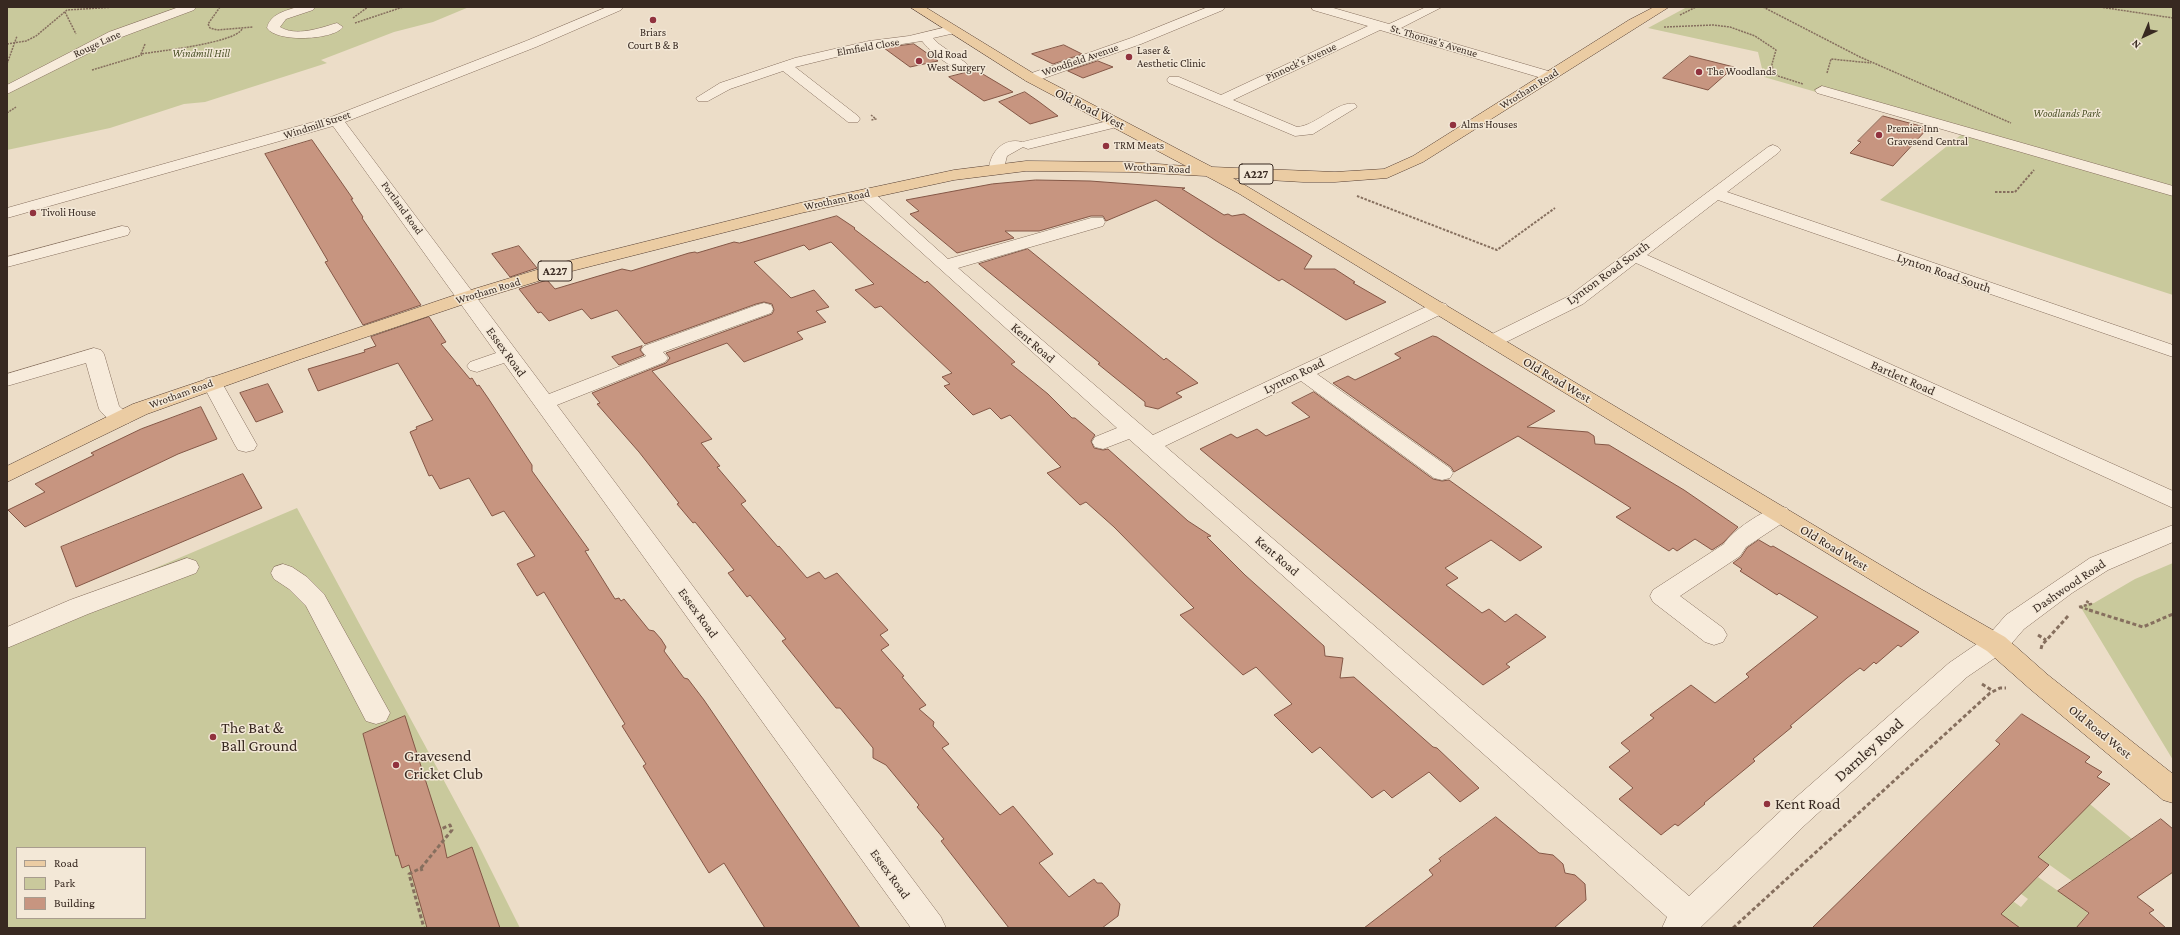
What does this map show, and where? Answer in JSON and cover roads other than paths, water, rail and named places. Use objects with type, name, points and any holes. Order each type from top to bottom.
[{"type":"main road","name":"Old Road West","points":[[916,7],[1031,78],[1166,148],[1258,199],[1996,644],[2039,682],[2173,791]]},
{"type":"main road","name":"Wrotham Road","points":[[7,476],[122,418],[212,383],[467,297],[614,254],[866,194],[954,175],[997,169],[1053,166],[1129,167],[1303,177],[1364,176],[1399,169],[1437,147],[1633,23],[1663,7]]},
{"type":"main road","name":"A227","points":[[1129,167],[1158,160],[1166,148]]},
{"type":"main road","name":"A227","points":[[1258,199],[1259,190],[1268,184],[1303,177]]},
{"type":"street","name":"Rouge Lane","points":[[7,90],[114,35],[190,7]]},
{"type":"street","points":[[309,7],[282,16],[273,24],[275,30],[291,34],[315,33],[337,27]]},
{"type":"street","name":"Windmill Street","points":[[7,213],[336,120],[531,44],[617,7]]},
{"type":"street","name":"Woodfield Avenue","points":[[1031,78],[1129,43],[1219,7]]},
{"type":"street","name":"St. Thomas's Avenue","points":[[1317,7],[1550,76]]},
{"type":"street","name":"Pinnock's Avenue","points":[[1222,100],[1385,27],[1436,7]]},
{"type":"street","name":"Elmfield Close","points":[[703,98],[725,86],[785,66],[863,46],[925,36],[951,30]]},
{"type":"street","points":[[925,36],[934,47],[961,66]]},
{"type":"street","points":[[785,66],[861,118]]},
{"type":"street","points":[[1177,84],[1222,100],[1295,132],[1308,131],[1350,107]]},
{"type":"street","points":[[1822,90],[2047,154],[2126,179],[2173,191]]},
{"type":"street","name":"Portland Road","points":[[336,120],[467,297]]},
{"type":"street","points":[[997,169],[997,159],[1000,153],[1022,144],[1105,127],[1116,123]]},
{"type":"street","name":"Lynton Road South","points":[[1493,341],[1576,300],[1772,150]]},
{"type":"street","name":"Kent Road","points":[[866,194],[945,266],[1150,445],[1684,922]]},
{"type":"street","name":"Lynton Road South","points":[[1716,194],[2173,351]]},
{"type":"street","points":[[945,266],[988,252],[1096,222]]},
{"type":"street","points":[[7,262],[122,231]]},
{"type":"street","name":"Bartlett Road","points":[[1633,255],[2173,500]]},
{"type":"street","name":"Essex Road","points":[[467,297],[508,355],[930,928]]},
{"type":"street","name":"Lynton Road","points":[[1150,445],[1301,372],[1439,308]]},
{"type":"street","points":[[544,403],[658,358],[651,350],[764,309]]},
{"type":"street","points":[[7,380],[94,354],[109,408],[122,418]]},
{"type":"street","points":[[477,366],[508,355]]},
{"type":"street","points":[[1301,372],[1442,473]]},
{"type":"street","points":[[212,383],[246,445]]},
{"type":"street","points":[[1103,442],[1132,430]]},
{"type":"street","points":[[1714,634],[1662,596],[1732,550],[1738,541],[1779,514]]},
{"type":"street","name":"Dashwood Road","points":[[1996,644],[2015,622],[2063,587],[2099,564],[2173,533]]},
{"type":"street","points":[[7,638],[78,608],[187,567]]},
{"type":"street","points":[[283,573],[298,583],[314,600],[376,713]]},
{"type":"street","name":"Darnley Road","points":[[1684,922],[1795,816],[1959,669],[1996,644]]},
{"type":"place","name":"Briars Court B & B","points":[[653,20]]},
{"type":"place","name":"Laser & Aesthetic Clinic","points":[[1129,57]]},
{"type":"place","name":"Old Road West Surgery","points":[[919,61]]},
{"type":"place","name":"The Woodlands","points":[[1699,72]]},
{"type":"place","name":"Alms Houses","points":[[1453,125]]},
{"type":"place","name":"Premier Inn Gravesend Central","points":[[1879,135]]},
{"type":"place","name":"TRM Meats","points":[[1106,146]]},
{"type":"place","name":"Tivoli House","points":[[33,213]]},
{"type":"place","name":"The Bat & Ball Ground","points":[[213,737]]},
{"type":"place","name":"Gravesend Cricket Club","points":[[396,765]]},
{"type":"place","name":"Kent Road","points":[[1767,804]]},
{"type":"park label","name":"Windmill Hill","points":[[201,54]]},
{"type":"park label","name":"Woodlands Park","points":[[2067,114]]}]
